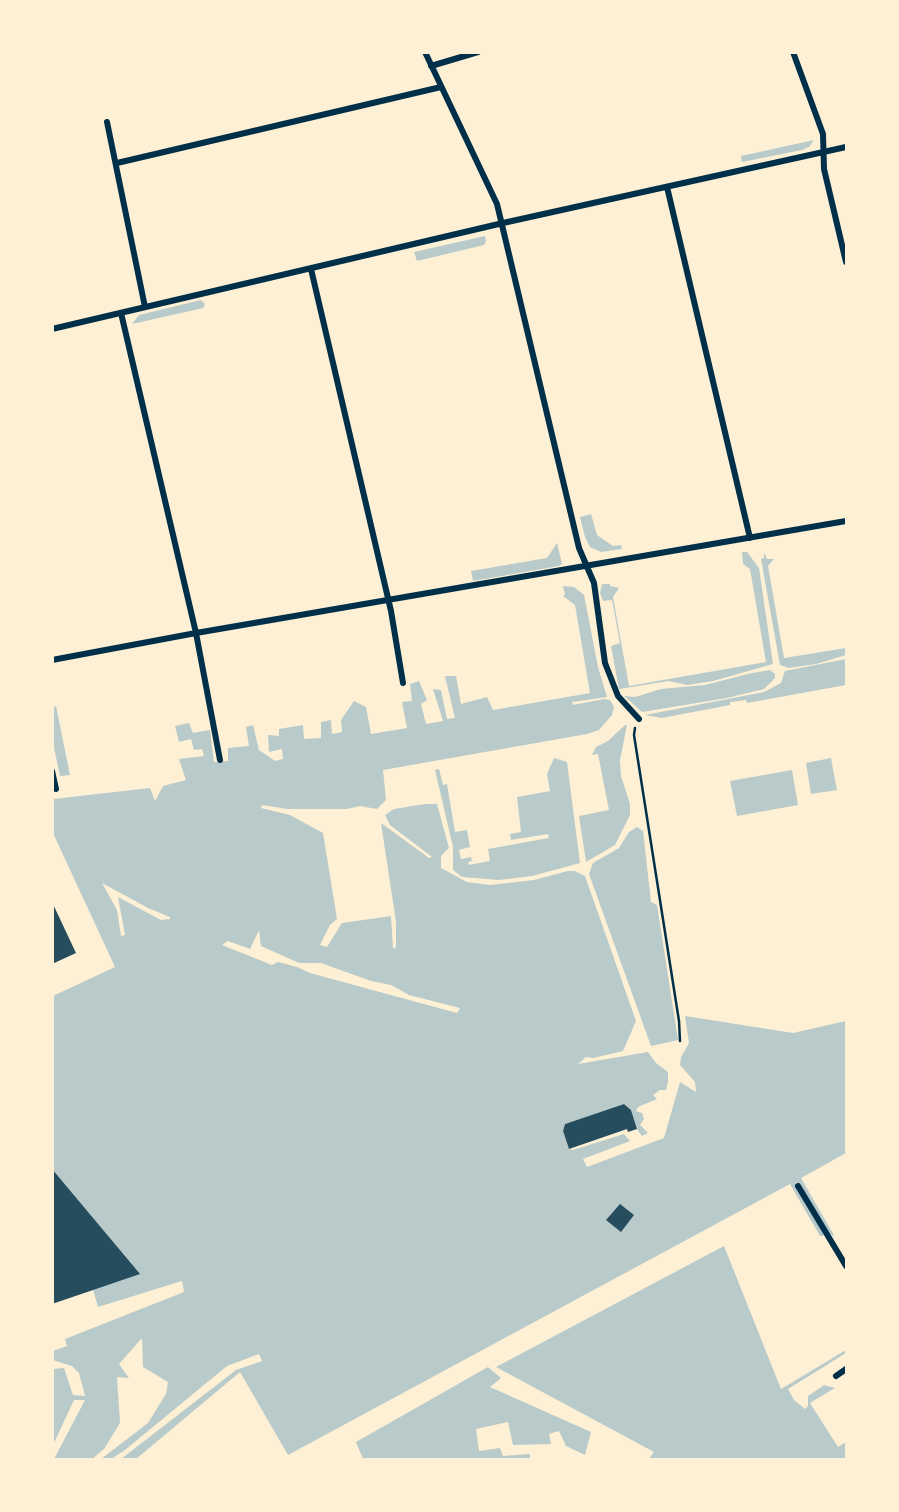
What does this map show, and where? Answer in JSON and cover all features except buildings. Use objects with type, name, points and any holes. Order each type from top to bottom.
[{"type":"street","points":[[425,52],[497,204],[579,548],[594,583],[605,663],[618,696],[639,719]]},
{"type":"street","points":[[431,66],[478,52]]},
{"type":"street","points":[[793,52],[823,134],[824,169],[846,262]]},
{"type":"street","points":[[117,163],[441,87]]},
{"type":"street","points":[[107,122],[145,307]]},
{"type":"street","points":[[52,329],[503,223],[846,147]]},
{"type":"street","points":[[667,187],[750,538]]},
{"type":"street","points":[[311,269],[388,601],[402,683]]},
{"type":"street","points":[[121,313],[196,633],[220,760]]},
{"type":"street","points":[[52,660],[846,521]]},
{"type":"street","points":[[52,771],[57,789]]},
{"type":"street","points":[[798,1186],[846,1266]]},
{"type":"street","points":[[836,1376],[846,1369]]},
{"type":"path","points":[[639,719],[634,735],[680,1041]]},
{"type":"shaded area","points":[[814,140],[809,147],[802,150],[742,162],[741,156]]},
{"type":"shaded area","points":[[485,236],[484,245],[417,261],[414,252]]},
{"type":"shaded area","points":[[201,300],[205,304],[203,308],[132,324],[139,315]]},
{"type":"shaded area","points":[[591,514],[597,535],[613,546],[621,545],[622,549],[601,552],[590,547],[580,517]]},
{"type":"shaded area","points":[[557,543],[562,564],[559,566],[473,581],[471,571],[547,558]]},
{"type":"shaded area","points":[[742,552],[747,552],[759,568],[773,664],[713,681],[687,685],[669,681],[619,689],[611,646],[620,643],[612,600],[603,601],[600,593],[602,584],[619,588],[613,597],[629,686],[766,662],[750,569],[743,564]]},
{"type":"shaded area","points":[[764,552],[767,559],[774,559],[768,566],[784,658],[846,648],[846,655],[816,664],[789,668],[780,665],[761,559],[764,558]]},
{"type":"shaded area","points":[[563,586],[574,587],[584,595],[598,667],[607,697],[572,702],[573,705],[604,699],[610,700],[614,707],[612,715],[599,730],[383,770],[386,800],[377,809],[360,806],[347,809],[287,809],[262,805],[261,808],[290,815],[323,833],[337,919],[330,925],[320,945],[327,947],[342,923],[391,916],[393,949],[396,947],[396,922],[381,823],[429,858],[432,857],[390,825],[385,815],[394,809],[437,804],[449,848],[441,856],[441,868],[467,882],[490,885],[534,880],[568,871],[585,876],[636,1021],[623,1051],[593,1058],[586,1057],[578,1064],[648,1052],[656,1063],[668,1072],[666,1090],[660,1090],[653,1095],[657,1099],[638,1107],[636,1111],[642,1113],[644,1119],[640,1125],[648,1133],[642,1136],[631,1110],[624,1104],[565,1124],[563,1131],[569,1149],[624,1134],[630,1141],[583,1159],[587,1167],[664,1138],[680,1082],[696,1092],[695,1082],[680,1065],[681,1057],[689,1043],[685,1016],[793,1033],[846,1021],[846,1153],[801,1178],[835,1237],[829,1233],[798,1182],[795,1184],[824,1231],[823,1236],[820,1236],[790,1184],[288,1455],[240,1372],[136,1459],[121,1459],[236,1370],[262,1361],[259,1354],[227,1366],[125,1450],[111,1459],[101,1459],[148,1423],[166,1394],[168,1382],[143,1367],[142,1338],[119,1364],[129,1378],[117,1377],[120,1423],[104,1449],[92,1459],[54,1459],[85,1400],[74,1400],[53,1445],[53,1369],[64,1368],[73,1395],[85,1396],[79,1373],[72,1366],[53,1360],[53,1351],[67,1346],[65,1339],[184,1292],[182,1281],[98,1307],[92,1286],[53,1262],[53,996],[115,967],[53,833],[53,799],[150,788],[155,801],[163,786],[186,780],[179,759],[204,756],[202,749],[194,750],[191,739],[179,742],[175,726],[189,723],[193,733],[210,730],[214,762],[228,761],[228,748],[249,746],[246,727],[253,725],[259,750],[275,761],[283,759],[282,749],[269,752],[268,735],[279,736],[279,729],[303,725],[304,739],[321,738],[321,722],[331,720],[332,734],[342,732],[341,720],[354,701],[366,707],[371,734],[407,728],[402,702],[412,701],[410,684],[419,681],[427,700],[421,704],[426,724],[443,721],[433,689],[441,690],[447,719],[455,718],[445,676],[456,676],[461,704],[487,697],[493,710],[590,693],[575,605],[563,596]],"holes":[[[102,883],[170,917],[170,919],[161,920],[118,897],[125,935],[121,936],[117,910]],[[259,930],[261,946],[299,963],[321,963],[371,981],[391,985],[409,995],[460,1008],[457,1013],[278,962],[272,965],[222,945],[228,941],[250,949]]]},
{"type":"shaded area","points":[[846,659],[846,685],[747,703],[746,700],[730,702],[730,705],[662,718],[645,715],[764,692],[781,683],[785,671]]},
{"type":"shaded area","points":[[770,670],[775,674],[775,678],[764,689],[727,698],[642,712],[624,696],[635,697],[661,689],[705,685]]},
{"type":"shaded area","points":[[56,706],[70,775],[60,776],[53,743],[53,707]]},
{"type":"shaded area","points":[[625,725],[620,760],[630,815],[615,845],[586,862],[579,816],[609,810],[598,754],[592,755],[596,747],[608,741]]},
{"type":"shaded area","points":[[554,758],[567,762],[580,863],[532,876],[499,880],[462,877],[453,870],[453,847],[435,770],[439,769],[443,785],[447,784],[455,832],[467,830],[470,847],[459,850],[461,859],[471,857],[469,865],[490,861],[488,849],[549,838],[548,834],[511,840],[510,834],[521,832],[517,797],[550,791],[547,774]]},
{"type":"shaded area","points":[[831,758],[837,790],[811,794],[806,763]]},
{"type":"shaded area","points":[[792,770],[798,805],[737,816],[730,781]]},
{"type":"shaded area","points":[[637,827],[643,831],[651,902],[657,905],[678,1040],[651,1046],[589,874],[593,863],[619,848],[629,832]]},
{"type":"shaded area","points":[[724,1246],[781,1389],[846,1350],[846,1353],[788,1389],[794,1400],[805,1409],[808,1406],[808,1396],[824,1385],[835,1388],[810,1403],[838,1447],[846,1442],[846,1459],[649,1459],[654,1452],[496,1367]]},
{"type":"shaded area","points":[[488,1367],[501,1378],[490,1387],[591,1432],[585,1455],[566,1446],[559,1431],[549,1434],[551,1444],[513,1445],[508,1422],[476,1429],[479,1451],[500,1448],[503,1456],[530,1454],[530,1459],[363,1459],[356,1442]]}]
